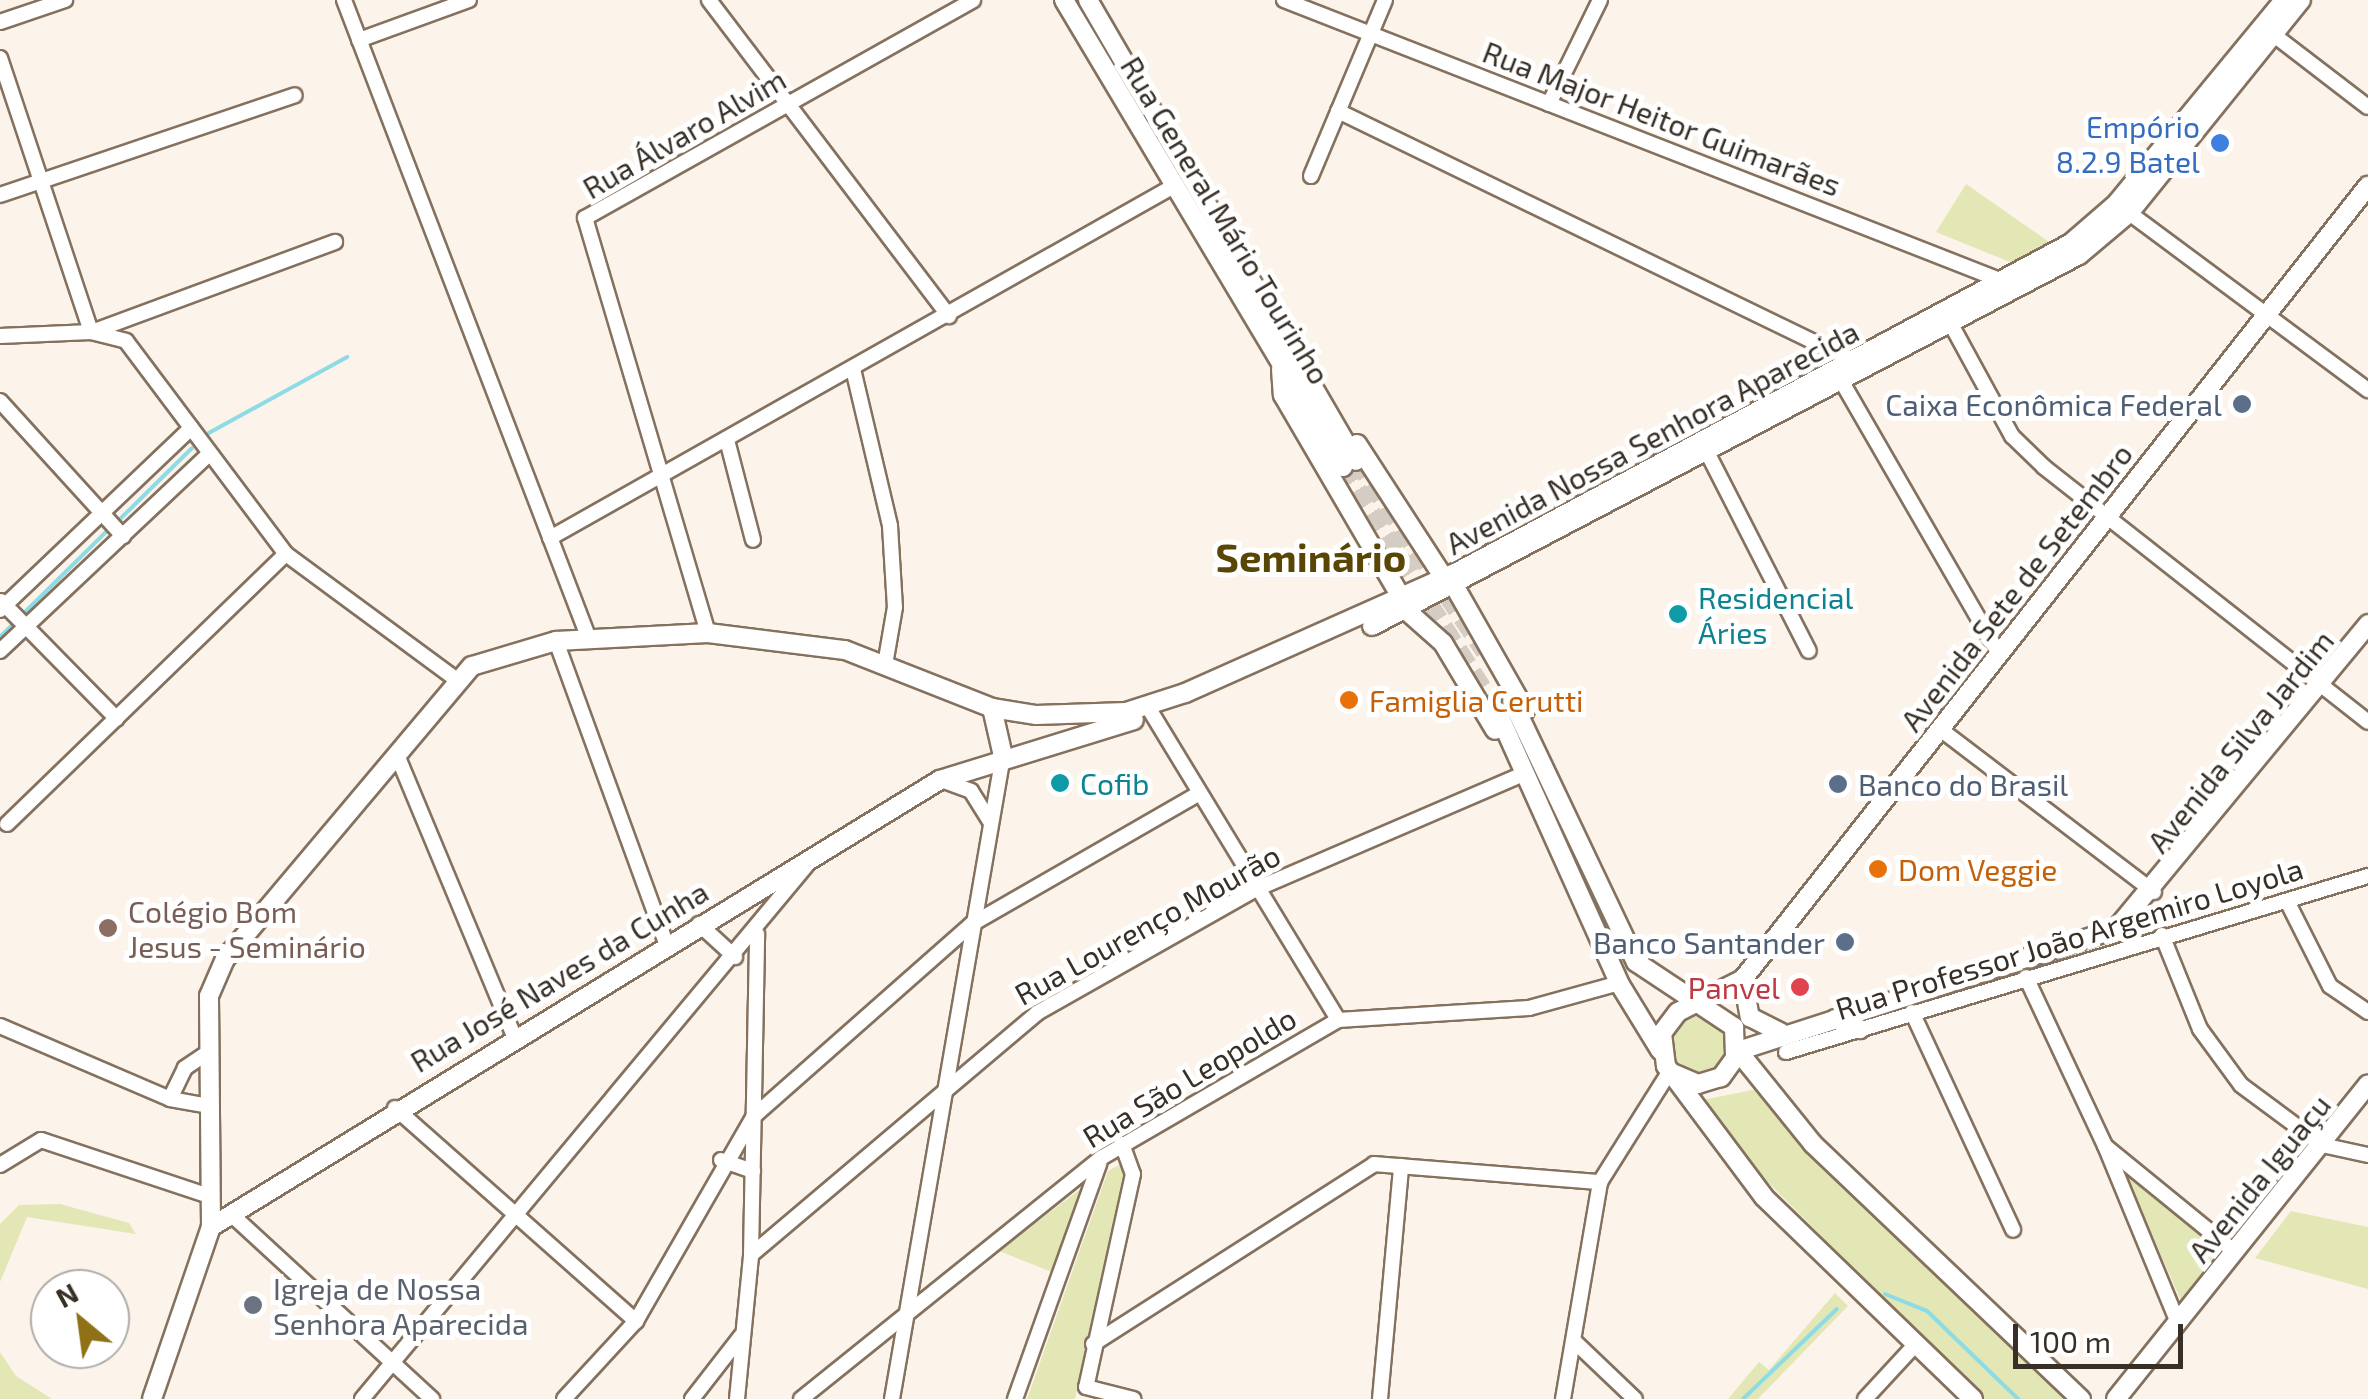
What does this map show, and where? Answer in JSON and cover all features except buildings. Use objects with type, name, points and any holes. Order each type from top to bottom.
[{"type":"main road","name":"Rua General Mário Tourinho","points":[[1064,0],[1172,187],[1287,360]]},
{"type":"main road","name":"Rua General Mário Tourinho","points":[[1088,0],[1287,360],[1350,464]]},
{"type":"main road","name":"Avenida Nossa Senhora Aparecida","points":[[2122,208],[2284,0]]},
{"type":"main road","name":"Avenida Nossa Senhora Aparecida","points":[[152,1399],[210,1227],[209,996],[239,936],[457,680],[484,658],[556,641],[708,632],[802,640],[885,665],[992,708],[1070,716],[1149,711],[1450,583],[1708,454],[2013,285],[2122,208],[2302,0]]},
{"type":"main road","name":"Avenida Sete de Setembro","points":[[1694,1005],[1743,979],[2368,186]]},
{"type":"main road","name":"Avenida Nossa Senhora Aparecida","points":[[1450,583],[1853,362],[1948,319]]},
{"type":"main road","points":[[1560,826],[1516,777],[1464,674],[1404,605],[1284,395],[1287,360],[1317,374],[1412,540],[1450,583],[1551,763],[1560,826],[1619,983],[1670,1070],[1764,1197],[1974,1399]]},
{"type":"main road","name":"Avenida Silva Jardim","points":[[2154,892],[2368,624]]},
{"type":"main road","points":[[1504,706],[1560,826],[1636,962],[1694,1005],[1730,1020],[1738,1051],[1756,1066],[1813,1144],[2081,1399]]},
{"type":"main road","points":[[992,708],[1003,756]]},
{"type":"main road","name":"Rua José Naves da Cunha","points":[[210,1227],[513,1034],[940,780],[1003,756],[1149,711]]},
{"type":"main road","name":"Rua Professor João Argemiro Loyola","points":[[1738,1051],[1756,1043],[1784,1042],[1835,1019],[2085,943],[2116,930],[2154,892]]},
{"type":"main road","points":[[2050,969],[2085,943]]},
{"type":"main road","points":[[1743,979],[1750,1016],[1784,1042]]},
{"type":"main road","points":[[1619,983],[1666,987]]},
{"type":"main road","points":[[1660,1051],[1665,1025],[1694,1005]]},
{"type":"main road","points":[[1835,1019],[1860,1029]]},
{"type":"main road","points":[[1756,1043],[1756,1066]]},
{"type":"main road","points":[[1670,1070],[1706,1083],[1738,1051]]},
{"type":"main road","name":"Avenida Iguaçu","points":[[2116,1399],[2368,1085]]},
{"type":"street","points":[[0,22],[66,0]]},
{"type":"street","points":[[344,0],[589,639]]},
{"type":"street","points":[[359,40],[468,0]]},
{"type":"street","points":[[709,0],[949,316]]},
{"type":"street","name":"Rua Álvaro Alvim","points":[[708,632],[585,218],[973,0]]},
{"type":"street","name":"Rua Major Heitor Guimarães","points":[[1284,0],[2013,285]]},
{"type":"street","points":[[1312,176],[1384,0]]},
{"type":"street","points":[[1549,104],[1600,0]]},
{"type":"street","points":[[2274,35],[2368,107]]},
{"type":"street","points":[[0,58],[92,332]]},
{"type":"street","points":[[0,195],[295,95]]},
{"type":"street","points":[[1338,112],[1853,362]]},
{"type":"street","points":[[550,538],[1172,187]]},
{"type":"street","points":[[2122,208],[2368,390]]},
{"type":"street","points":[[0,336],[92,332],[336,242]]},
{"type":"street","points":[[1948,319],[2012,436],[2107,517],[2368,722]]},
{"type":"street","points":[[92,332],[134,348],[286,554],[457,680]]},
{"type":"street","points":[[853,369],[890,526],[896,607],[885,665]]},
{"type":"street","points":[[1842,382],[1999,654]]},
{"type":"street","points":[[0,401],[123,536]]},
{"type":"street","points":[[117,719],[2,605],[190,428]]},
{"type":"street","points":[[727,440],[753,540]]},
{"type":"street","points":[[0,651],[209,454]]},
{"type":"street","points":[[1708,454],[1809,651]]},
{"type":"street","points":[[7,824],[286,554]]},
{"type":"street","points":[[556,641],[666,944]]},
{"type":"street","points":[[1149,711],[1254,890],[1338,1020]]},
{"type":"street","points":[[1940,729],[2154,892]]},
{"type":"street","points":[[397,755],[513,1034]]},
{"type":"street","points":[[892,1399],[1003,756]]},
{"type":"street","name":"Rua Lourenço Mourão","points":[[750,1255],[944,1085],[1037,1013],[1254,890],[1516,777]]},
{"type":"street","points":[[940,780],[971,791],[991,822]]},
{"type":"street","points":[[564,1399],[636,1320],[722,1160],[754,1116],[972,924],[1196,795]]},
{"type":"street","points":[[362,1399],[756,934],[816,851]]},
{"type":"street","name":"Rua Professor João Argemiro Loyola","points":[[1784,1042],[1860,1029],[2368,876]]},
{"type":"street","points":[[2288,903],[2330,986],[2368,1012]]},
{"type":"street","points":[[698,924],[735,957]]},
{"type":"street","points":[[737,1399],[750,1255],[756,934]]},
{"type":"street","points":[[2162,935],[2200,1029],[2241,1085],[2322,1145],[2368,1155]]},
{"type":"street","points":[[2026,976],[2105,1146],[2178,1323]]},
{"type":"street","name":"Rua São Leopoldo","points":[[801,1399],[1100,1158],[1338,1020],[1530,1008],[1619,983]]},
{"type":"street","points":[[1912,1012],[2012,1230]]},
{"type":"street","points":[[0,1026],[170,1099],[208,1106]]},
{"type":"street","points":[[170,1099],[185,1068],[207,1053]]},
{"type":"street","points":[[1563,1399],[1600,1182],[1670,1070]]},
{"type":"street","points":[[395,1108],[636,1320]]},
{"type":"street","points":[[0,1165],[42,1140],[212,1198]]},
{"type":"street","points":[[1122,1144],[1133,1174],[1086,1387],[1133,1399]]},
{"type":"street","points":[[2105,1146],[2235,1252]]},
{"type":"street","points":[[1015,1399],[1100,1158]]},
{"type":"street","points":[[722,1160],[753,1170]]},
{"type":"street","points":[[1093,1344],[1374,1164],[1600,1182]]},
{"type":"street","points":[[1380,1399],[1401,1166]]},
{"type":"street","points":[[232,1215],[432,1399]]},
{"type":"street","points":[[692,1399],[742,1336]]},
{"type":"street","points":[[1574,1342],[1635,1399]]},
{"type":"street","points":[[1864,1399],[1916,1344]]},
{"type":"green space","points":[[1966,184],[2049,242],[2015,264],[1936,232]]},
{"type":"green space","points":[[1699,1016],[1719,1024],[1727,1044],[1719,1064],[1699,1072],[1679,1064],[1671,1044],[1679,1024]]},
{"type":"green space","points":[[1757,1089],[1805,1148],[2080,1399],[1983,1399],[1742,1156],[1703,1100]]},
{"type":"green space","points":[[1126,1161],[1075,1399],[1027,1399],[1108,1171]]},
{"type":"green space","points":[[2124,1171],[2219,1250],[2181,1301]]},
{"type":"green space","points":[[1087,1184],[1054,1273],[999,1251]]},
{"type":"green space","points":[[60,1204],[129,1223],[136,1234],[27,1217],[0,1282],[0,1224],[19,1205]]},
{"type":"green space","points":[[2291,1211],[2368,1227],[2368,1289],[2255,1258]]},
{"type":"green space","points":[[1835,1293],[1848,1306],[1758,1399],[1728,1399],[1759,1362],[1769,1370]]},
{"type":"green space","points":[[0,1352],[16,1376],[52,1399],[0,1399]]},
{"type":"waterway","points":[[207,434],[347,357]]},
{"type":"waterway","points":[[117,522],[192,448]]},
{"type":"waterway","points":[[21,616],[110,528]]},
{"type":"waterway","points":[[0,637],[14,623]]},
{"type":"waterway","points":[[1885,1294],[1927,1311],[2018,1399]]},
{"type":"waterway","points":[[1743,1399],[1837,1309]]},
{"type":"tunnel","points":[[1356,461],[1485,652]]},
{"type":"tunnel","points":[[1343,467],[1497,711]]},
{"type":"place","name":"Empório 8.2.9 Batel","points":[[2220,143]]},
{"type":"place","name":"Caixa Econômica Federal","points":[[2242,404]]},
{"type":"place","name":"Residencial Áries","points":[[1678,614]]},
{"type":"place","name":"Famiglia Cerutti","points":[[1349,700]]},
{"type":"place","name":"Cofib","points":[[1060,783]]},
{"type":"place","name":"Banco do Brasil","points":[[1838,784]]},
{"type":"place","name":"Dom Veggie","points":[[1878,869]]},
{"type":"place","name":"Colégio Bom Jesus - Seminário","points":[[108,928]]},
{"type":"place","name":"Banco Santander","points":[[1845,942]]},
{"type":"place","name":"Panvel","points":[[1800,987]]},
{"type":"place","name":"Igreja de Nossa Senhora Aparecida","points":[[253,1305]]},
{"type":"district","name":"Seminário","points":[[1311,556]]}]
